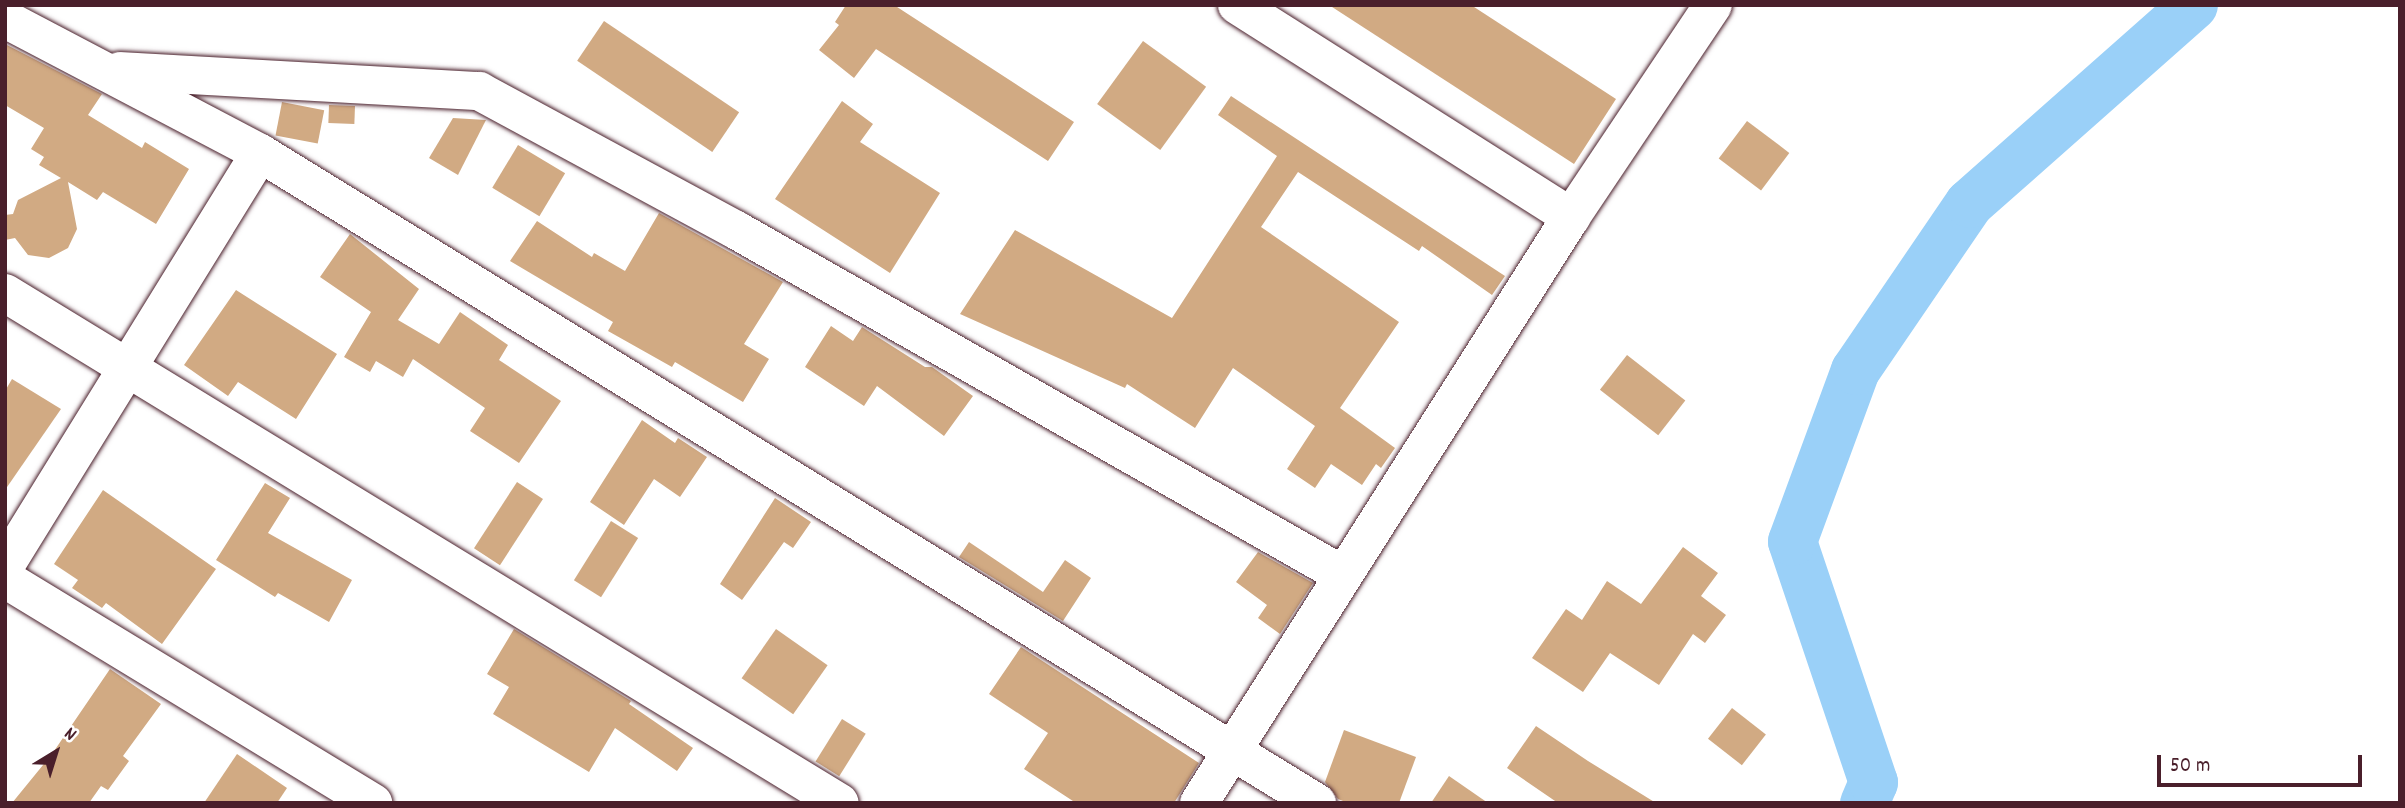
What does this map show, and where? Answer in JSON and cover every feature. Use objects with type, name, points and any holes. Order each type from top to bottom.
[{"type":"street","points":[[1237,5],[1571,217]]},
{"type":"street","points":[[1199,803],[1571,217],[1713,5]]},
{"type":"street","points":[[5,19],[260,153],[1317,803]]},
{"type":"street","points":[[107,71],[479,91],[736,230],[1343,575]]},
{"type":"street","points":[[5,566],[260,153]]},
{"type":"street","points":[[5,293],[840,803]]},
{"type":"street","points":[[5,579],[373,803]]},
{"type":"building","points":[[846,5],[894,5],[1074,122],[1048,161],[876,49],[854,78],[819,50],[839,25],[835,22]]},
{"type":"building","points":[[1329,5],[1471,5],[1616,99],[1574,164]]},
{"type":"building","points":[[604,21],[739,112],[712,152],[577,61]]},
{"type":"building","points":[[1143,41],[1206,87],[1160,150],[1097,104]]},
{"type":"building","points":[[5,44],[102,94],[88,115],[142,148],[145,142],[189,169],[156,224],[103,192],[97,200],[68,182],[77,229],[68,248],[49,258],[28,255],[15,238],[5,240],[5,215],[13,214],[18,200],[61,178],[39,165],[44,157],[31,149],[44,128],[5,105]]},
{"type":"building","points":[[1231,96],[1505,276],[1492,295],[1422,246],[1419,251],[1298,172],[1261,227],[1399,322],[1340,408],[1395,448],[1381,468],[1376,464],[1362,485],[1331,464],[1315,488],[1287,469],[1315,426],[1233,368],[1195,428],[1127,384],[1125,388],[960,314],[1015,230],[1172,318],[1277,156],[1218,115]]},
{"type":"building","points":[[842,101],[873,124],[860,142],[940,193],[890,273],[775,199]]},
{"type":"building","points":[[282,102],[324,110],[318,144],[276,135]]},
{"type":"building","points":[[329,105],[355,106],[354,124],[328,123]]},
{"type":"building","points":[[453,118],[486,120],[458,175],[429,158]]},
{"type":"building","points":[[1747,121],[1789,153],[1761,190],[1719,159]]},
{"type":"building","points":[[518,145],[565,173],[539,216],[492,188]]},
{"type":"building","points":[[659,213],[783,282],[744,344],[769,359],[743,402],[675,362],[672,367],[608,331],[613,322],[510,261],[537,221],[592,257],[594,253],[625,271]]},
{"type":"building","points":[[350,234],[419,289],[398,320],[439,344],[460,312],[508,345],[499,360],[561,401],[519,463],[470,431],[485,408],[413,359],[403,377],[376,361],[370,372],[344,357],[371,312],[320,277]]},
{"type":"building","points":[[236,290],[337,354],[296,419],[238,382],[228,396],[184,365]]},
{"type":"building","points":[[831,326],[853,341],[862,327],[925,367],[932,367],[973,396],[944,436],[877,386],[864,406],[805,367]]},
{"type":"building","points":[[1627,355],[1685,401],[1658,435],[1600,390]]},
{"type":"building","points":[[12,379],[61,409],[5,490],[5,391]]},
{"type":"building","points":[[642,420],[675,443],[678,438],[707,457],[680,497],[654,479],[624,525],[590,502]]},
{"type":"building","points":[[517,482],[543,499],[500,565],[474,548]]},
{"type":"building","points":[[265,483],[290,498],[268,533],[352,580],[329,622],[278,593],[275,597],[216,560]]},
{"type":"building","points":[[103,490],[216,569],[162,644],[106,603],[102,608],[72,588],[78,580],[54,564]]},
{"type":"building","points":[[775,498],[811,522],[793,548],[784,542],[742,600],[720,584]]},
{"type":"building","points":[[611,521],[638,538],[601,597],[574,580]]},
{"type":"building","points":[[969,542],[1043,592],[1065,560],[1091,578],[1063,621],[959,557]]},
{"type":"building","points":[[1683,547],[1718,573],[1701,596],[1726,615],[1705,643],[1693,634],[1659,685],[1610,653],[1583,692],[1532,658],[1566,609],[1582,620],[1607,581],[1641,604]]},
{"type":"building","points":[[1258,552],[1313,583],[1280,634],[1258,618],[1267,605],[1236,582]]},
{"type":"building","points":[[514,629],[631,701],[629,704],[693,748],[677,771],[615,728],[589,772],[493,714],[509,687],[487,674]]},
{"type":"building","points":[[776,629],[828,665],[793,714],[742,678]]},
{"type":"building","points":[[1021,647],[1199,763],[1174,803],[1076,803],[1024,769],[1048,733],[989,694]]},
{"type":"building","points":[[110,669],[161,704],[123,756],[129,761],[108,790],[101,786],[89,803],[12,803],[52,754]]},
{"type":"building","points":[[1732,708],[1766,734],[1742,765],[1708,739]]},
{"type":"building","points":[[842,719],[866,734],[839,776],[816,761]]},
{"type":"building","points":[[1536,726],[1656,803],[1558,803],[1507,768]]},
{"type":"building","points":[[1344,730],[1416,757],[1399,803],[1348,803],[1338,799],[1325,782]]},
{"type":"building","points":[[237,754],[287,788],[277,803],[204,803]]},
{"type":"building","points":[[1449,776],[1488,803],[1431,803]]},
{"type":"waterway","points":[[1864,803],[1873,782],[1792,541],[1855,370],[1969,203],[2193,5]]}]
